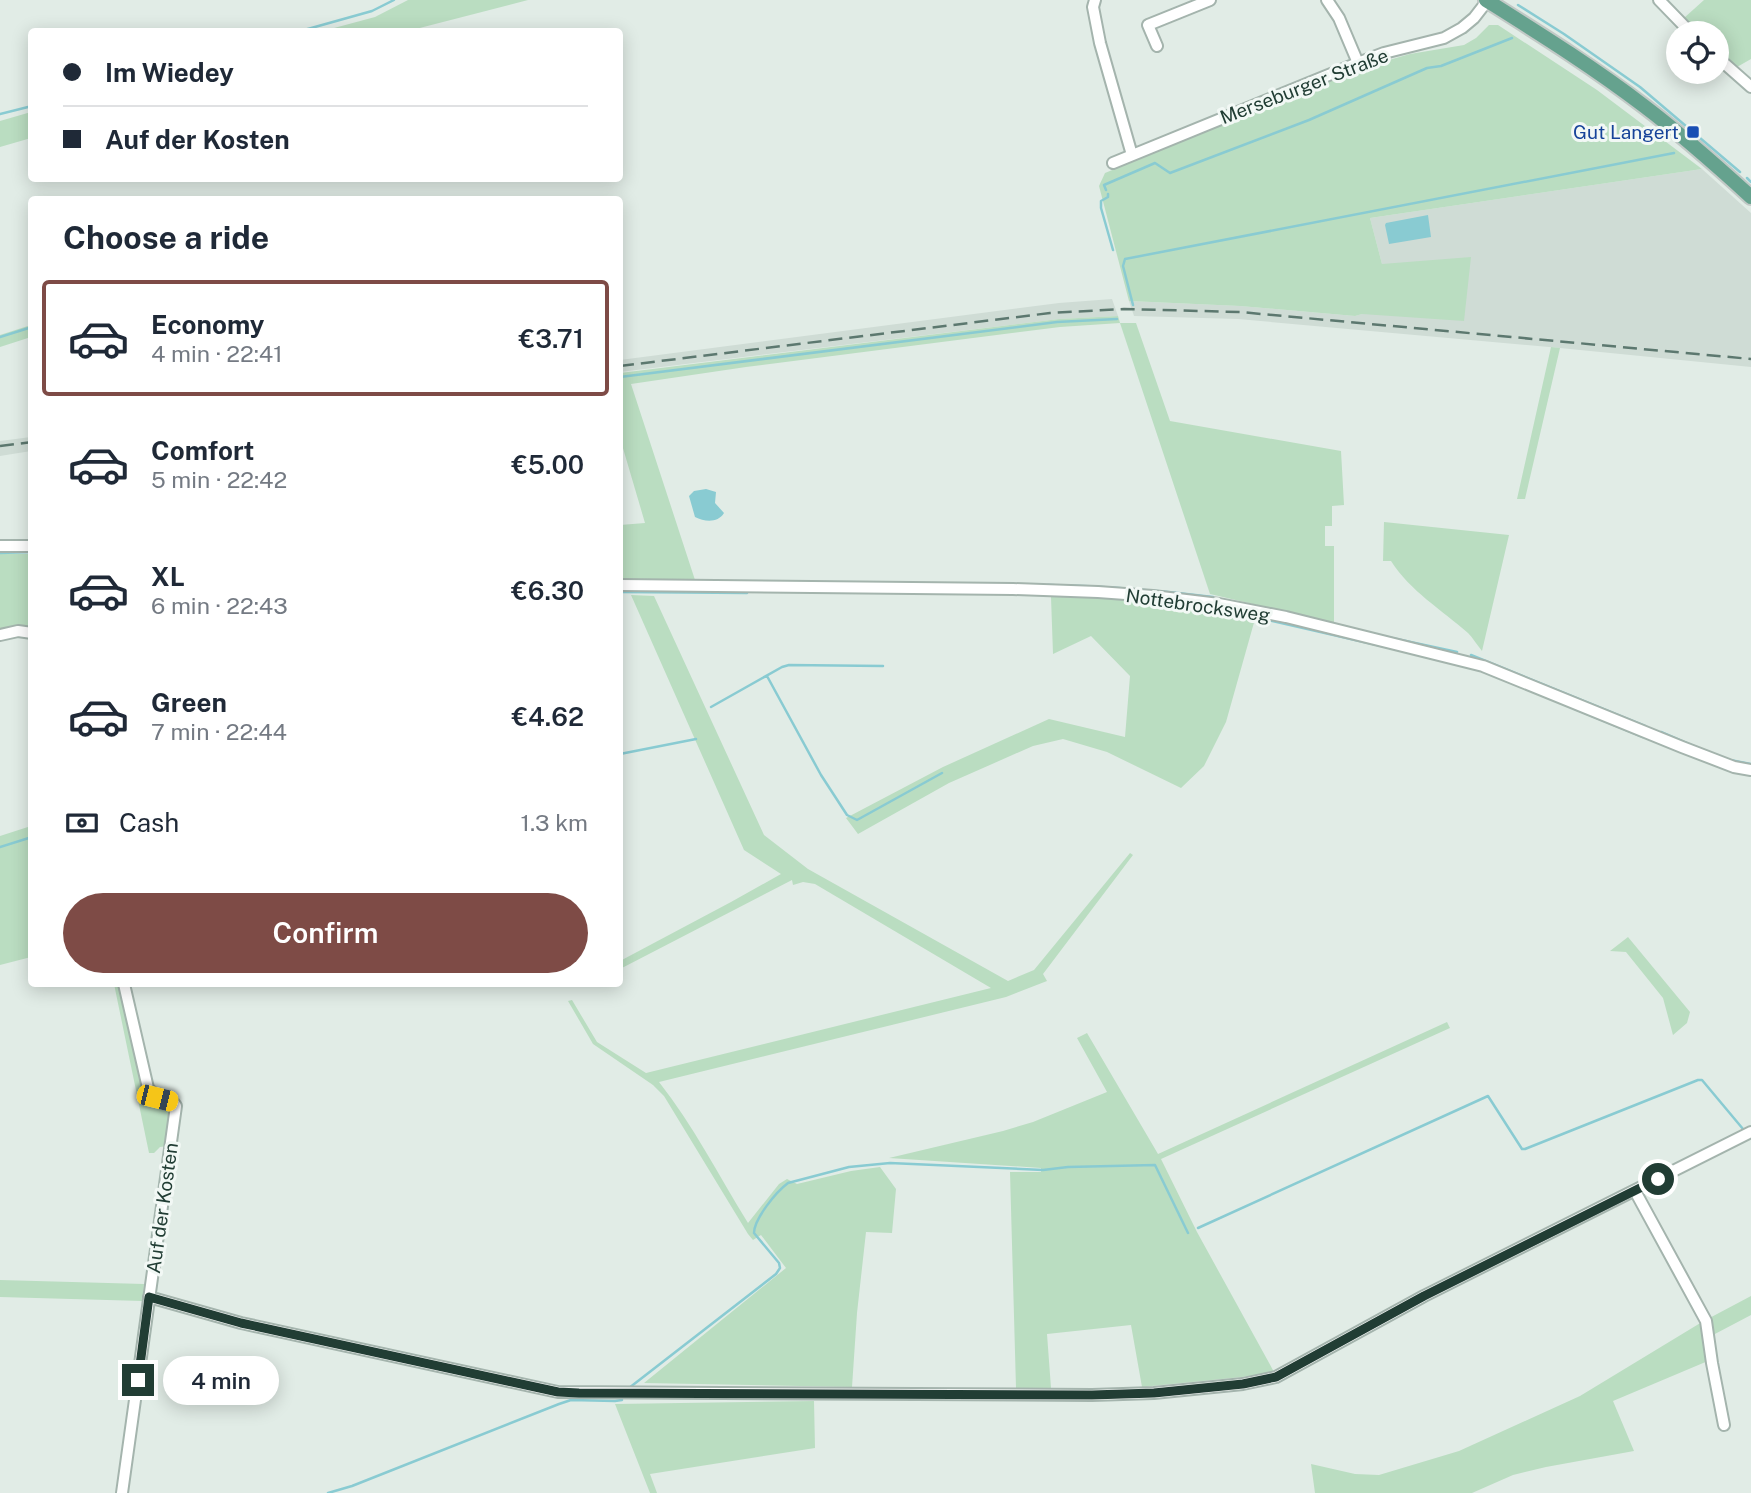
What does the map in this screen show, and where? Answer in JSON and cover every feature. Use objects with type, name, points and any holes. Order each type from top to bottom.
[{"type":"main road","points":[[1487,0],[1570,53],[1644,106],[1699,150],[1751,197]]},
{"type":"street","points":[[1095,0],[1093,8],[1100,43],[1132,155]]},
{"type":"street","points":[[1157,46],[1148,25],[1210,0]]},
{"type":"street","points":[[1327,0],[1339,18],[1358,63]]},
{"type":"street","name":"Merseburger Straße","points":[[1113,163],[1384,53],[1444,38],[1474,18],[1487,0]]},
{"type":"street","points":[[1659,0],[1679,21]]},
{"type":"street","points":[[1729,68],[1751,87]]},
{"type":"street","points":[[0,546],[28,546]]},
{"type":"street","name":"Nottebrocksweg","points":[[623,586],[1098,592],[1219,604],[1286,617],[1483,666],[1682,747],[1734,767],[1751,770]]},
{"type":"street","points":[[0,635],[18,631],[28,632]]},
{"type":"street","name":"Auf der Kosten","points":[[122,1493],[176,1106],[173,1102],[157,1098],[148,1088],[125,987]]},
{"type":"street","points":[[149,1297],[241,1323],[558,1392],[1079,1395],[1154,1393],[1243,1384],[1276,1377],[1424,1296],[1751,1132]]},
{"type":"street","points":[[1635,1191],[1706,1321],[1724,1425]]},
{"type":"shaded area","points":[[1702,169],[1751,213],[1751,367],[1238,319],[1134,316],[1129,301],[1240,306],[1355,316],[1362,314],[1382,264],[1370,218]]},
{"type":"shaded area","points":[[1112,299],[1118,316],[1059,319],[623,372],[623,360],[1059,303]]},
{"type":"shaded area","points":[[28,437],[28,451],[0,456],[0,441]]},
{"type":"green space","points":[[408,0],[528,0],[420,28],[334,28],[375,17]]},
{"type":"green space","points":[[1704,0],[1751,0],[1751,59],[1737,67],[1729,60],[1729,21],[1687,21],[1684,18]]},
{"type":"green space","points":[[1489,25],[1498,25],[1597,90],[1702,169],[1370,218],[1382,264],[1471,257],[1464,321],[1129,301],[1099,186],[1105,173],[1361,68],[1410,54],[1464,45]]},
{"type":"green space","points":[[28,113],[28,139],[0,147],[0,121]]},
{"type":"green space","points":[[1118,316],[1120,323],[1060,327],[631,384],[695,580],[623,579],[623,525],[645,523],[623,448],[623,373],[1059,319]]},
{"type":"green space","points":[[1120,323],[1136,323],[1170,421],[1341,451],[1344,505],[1332,506],[1332,526],[1325,526],[1325,546],[1334,546],[1334,623],[1210,594]]},
{"type":"green space","points":[[28,326],[28,338],[0,347],[0,335]]},
{"type":"green space","points":[[1551,347],[1560,348],[1525,499],[1517,499]]},
{"type":"green space","points":[[1384,522],[1509,535],[1482,651],[1468,633],[1407,582],[1391,561],[1383,561]]},
{"type":"green space","points":[[0,554],[28,554],[28,629],[0,631]]},
{"type":"green space","points":[[631,595],[654,596],[764,835],[808,869],[1008,981],[1034,970],[1130,853],[1133,855],[1043,974],[1047,981],[1006,997],[659,1082],[694,1133],[748,1223],[779,1184],[787,1179],[797,1184],[880,1167],[896,1189],[892,1233],[866,1232],[852,1387],[644,1383],[786,1268],[761,1235],[753,1240],[748,1234],[664,1096],[653,1085],[593,1044],[568,1001],[572,1000],[597,1042],[646,1073],[991,988],[815,884],[803,882],[793,885],[792,880],[623,967],[623,959],[781,874],[744,850]]},
{"type":"green space","points":[[1051,597],[1153,602],[1204,608],[1255,619],[1226,722],[1204,766],[1181,788],[1107,752],[1063,739],[1033,746],[949,783],[858,834],[846,818],[943,767],[1049,719],[1125,737],[1130,676],[1091,636],[1053,654]]},
{"type":"green space","points":[[28,827],[28,958],[0,965],[0,836]]},
{"type":"green space","points":[[1628,937],[1690,1012],[1687,1023],[1673,1035],[1663,998],[1626,952],[1610,951]]},
{"type":"green space","points":[[115,987],[123,987],[146,1090],[170,1104],[173,1109],[168,1146],[149,1153]]},
{"type":"green space","points":[[1447,1022],[1450,1028],[1161,1159],[1197,1232],[1274,1372],[1262,1375],[1142,1387],[1131,1325],[1047,1334],[1051,1388],[1016,1388],[1010,1172],[1041,1172],[1041,1168],[889,1158],[1033,1122],[1107,1092],[1077,1038],[1087,1033],[1158,1154]]},
{"type":"green space","points":[[0,1280],[144,1284],[143,1301],[0,1297]]},
{"type":"green space","points":[[1751,1296],[1751,1315],[1713,1335],[1715,1358],[1613,1401],[1634,1451],[1513,1475],[1472,1493],[1315,1493],[1311,1464],[1355,1474],[1379,1475],[1459,1451],[1580,1396],[1702,1322]]},
{"type":"green space","points":[[814,1401],[815,1448],[650,1474],[657,1493],[650,1493],[615,1404]]},
{"type":"water","points":[[1428,215],[1431,237],[1389,244],[1386,223]]},
{"type":"water","points":[[706,489],[716,492],[715,503],[724,513],[715,520],[707,521],[695,517],[689,496],[694,491]]},
{"type":"waterway","points":[[311,28],[372,11],[394,0]]},
{"type":"waterway","points":[[1518,5],[1640,87],[1740,172]]},
{"type":"waterway","points":[[1106,190],[1104,185],[1155,163],[1170,173],[1309,120],[1427,68],[1441,66],[1512,38]]},
{"type":"waterway","points":[[0,114],[28,107]]},
{"type":"waterway","points":[[1133,305],[1123,266],[1125,259],[1674,153]]},
{"type":"waterway","points":[[1747,178],[1751,182]]},
{"type":"waterway","points":[[1108,194],[1108,197],[1101,201],[1101,208],[1113,250]]},
{"type":"waterway","points":[[623,377],[1057,322],[1117,319]]},
{"type":"waterway","points":[[0,337],[28,328]]},
{"type":"waterway","points":[[0,553],[28,552]]},
{"type":"waterway","points":[[1048,585],[1213,597]]},
{"type":"waterway","points":[[623,592],[747,593]]},
{"type":"waterway","points":[[1264,619],[1390,648]]},
{"type":"waterway","points":[[1392,638],[1457,652]]},
{"type":"waterway","points":[[1471,655],[1645,726]]},
{"type":"waterway","points":[[711,707],[789,665],[883,666]]},
{"type":"waterway","points":[[767,676],[821,775],[847,815],[857,820],[942,773]]},
{"type":"waterway","points":[[1575,709],[1643,737]]},
{"type":"waterway","points":[[1661,732],[1698,748]]},
{"type":"waterway","points":[[623,753],[696,739]]},
{"type":"waterway","points":[[1730,760],[1751,764]]},
{"type":"waterway","points":[[0,847],[28,838]]},
{"type":"waterway","points":[[1198,1228],[1488,1096],[1522,1149],[1698,1080],[1702,1080],[1743,1129]]},
{"type":"waterway","points":[[629,1388],[776,1274],[780,1268],[779,1263],[754,1233],[766,1206],[788,1183],[849,1167],[890,1163],[1043,1170],[1155,1165],[1188,1233]]},
{"type":"waterway","points":[[328,1493],[571,1400],[622,1400]]},
{"type":"railway","points":[[623,366],[1050,313],[1124,309],[1240,312],[1751,359]]},
{"type":"railway","points":[[0,446],[28,442]]},
{"type":"place","name":"Gut Langert","points":[[1693,132]]},
{"type":"route","points":[[138,1380],[149,1297],[241,1323],[558,1392],[1092,1395],[1154,1393],[1243,1384],[1276,1377],[1424,1296],[1658,1179]]}]
